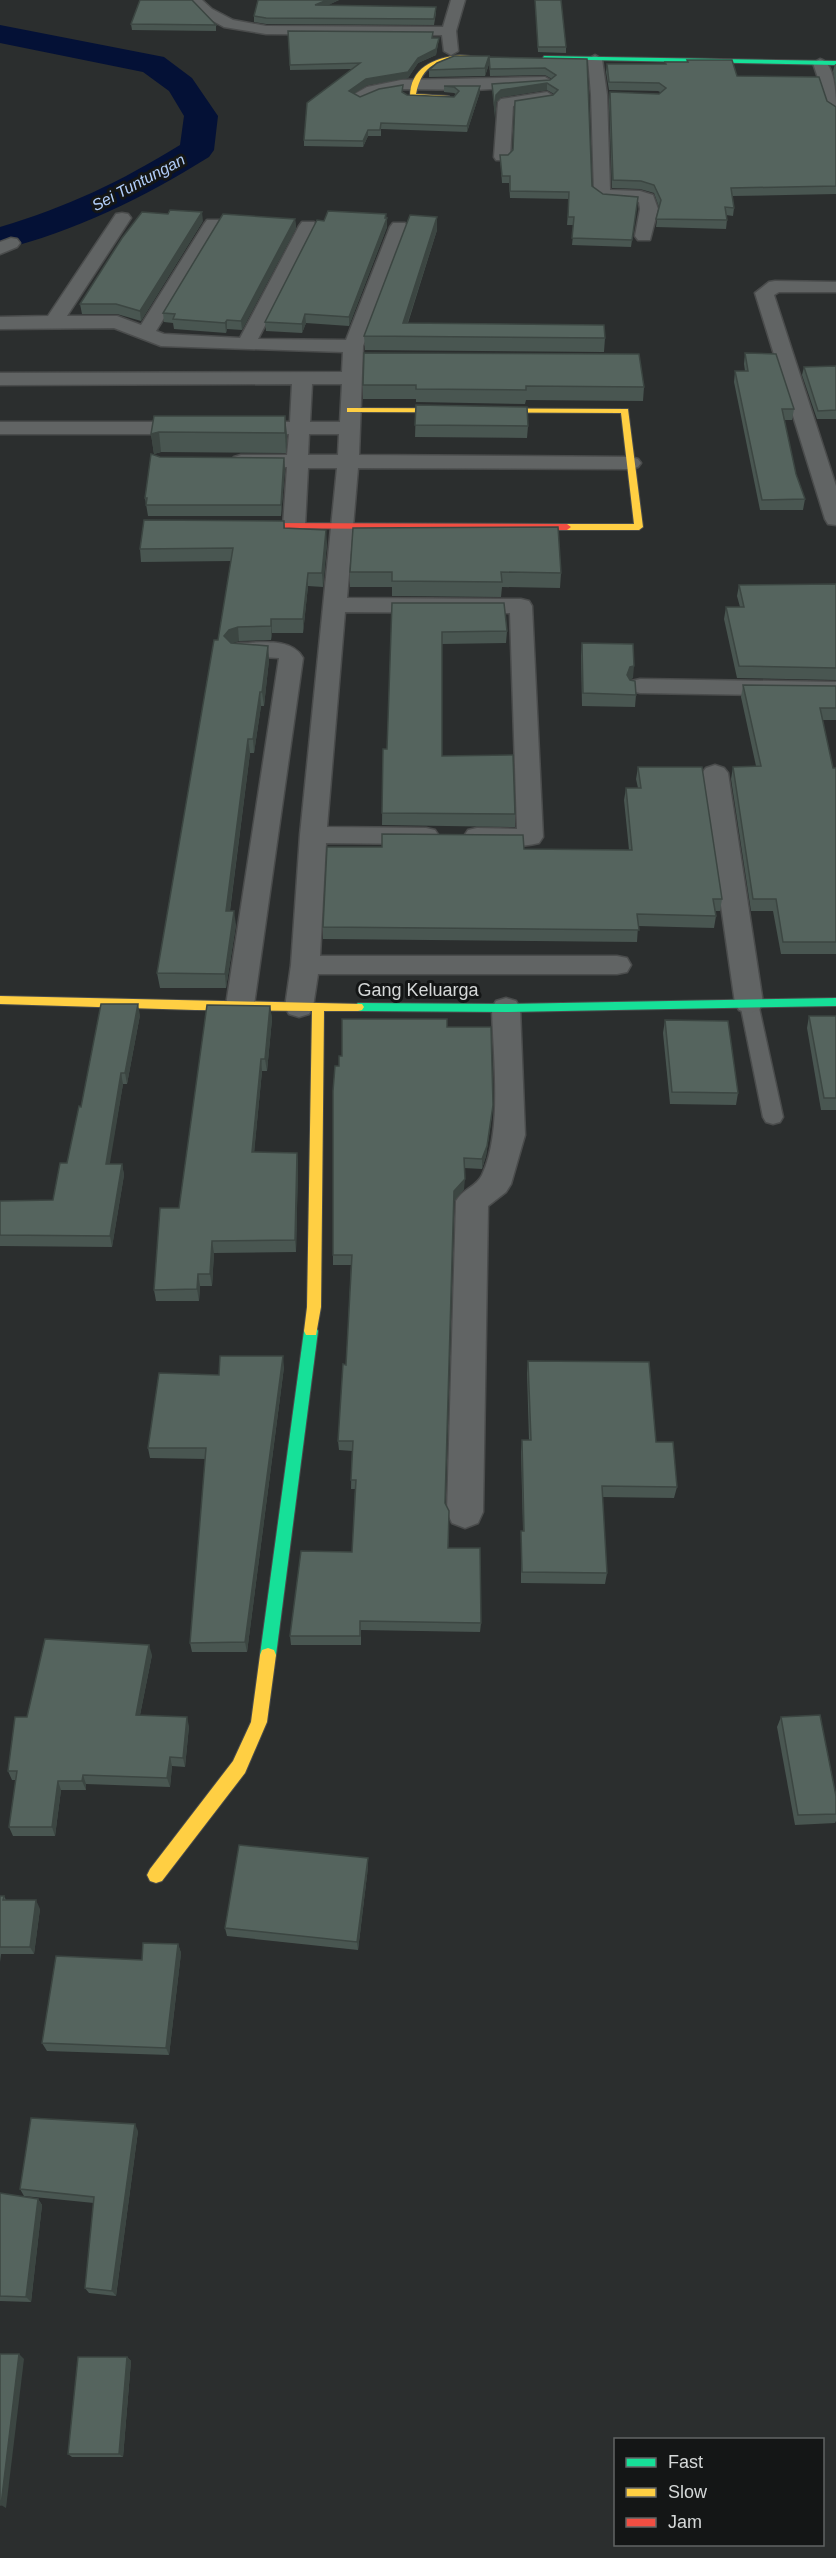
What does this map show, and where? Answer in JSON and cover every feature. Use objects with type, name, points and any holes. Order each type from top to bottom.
[{"type":"street","points":[[194,0],[207,12],[229,24],[283,30],[448,31]]},
{"type":"street","points":[[452,57],[448,31],[458,0]]},
{"type":"street","points":[[283,30],[285,13]]},
{"type":"street","points":[[449,98],[415,98],[412,96],[417,75],[429,65],[452,57],[502,58]]},
{"type":"street","points":[[502,157],[506,102],[543,99],[547,96],[540,58],[836,63]]},
{"type":"street","points":[[595,59],[605,95],[602,193],[640,196],[647,199],[649,209],[644,236]]},
{"type":"street","points":[[820,63],[836,108]]},
{"type":"street","points":[[359,96],[389,87],[416,84],[475,85],[546,82]]},
{"type":"street","points":[[54,321],[122,218]]},
{"type":"street","points":[[145,334],[213,224]]},
{"type":"street","points":[[246,344],[308,226]]},
{"type":"street","points":[[156,1875],[239,1767],[259,1722],[314,1307],[308,1007],[305,965],[313,835],[348,461],[352,361],[399,227]]},
{"type":"street","points":[[836,287],[775,286],[764,293],[836,519]]},
{"type":"street","points":[[0,323],[117,322],[161,340],[246,344],[352,361]]},
{"type":"street","points":[[0,378],[302,378],[352,361],[376,358]]},
{"type":"street","points":[[294,526],[302,378]]},
{"type":"street","points":[[60,428],[75,379]]},
{"type":"street","points":[[0,428],[299,428],[350,419],[625,411],[639,527],[228,525]]},
{"type":"street","points":[[218,460],[631,463]]},
{"type":"street","points":[[313,835],[530,837],[520,606],[335,605]]},
{"type":"street","points":[[240,650],[283,651],[291,658],[240,1005]]},
{"type":"street","points":[[640,686],[836,689]]},
{"type":"street","points":[[715,773],[749,1003]]},
{"type":"street","points":[[305,965],[617,965]]},
{"type":"street","name":"Gang Keluarga","points":[[0,1000],[308,1007],[506,1008],[836,1002]]},
{"type":"street","points":[[465,1512],[472,1201],[495,1184],[510,1135],[506,1008]]},
{"type":"lane","points":[[749,1003],[773,1117]]},
{"type":"building","points":[[140,0],[192,0],[216,25],[131,24]]},
{"type":"building","points":[[258,0],[327,0],[315,5],[436,7],[434,19],[266,18],[254,16]]},
{"type":"building","points":[[535,0],[561,0],[566,47],[538,47]]},
{"type":"building","points":[[288,31],[433,32],[432,38],[439,38],[436,49],[418,58],[408,72],[366,79],[349,91],[360,97],[379,89],[403,85],[402,92],[407,95],[454,97],[459,91],[454,87],[444,86],[480,86],[467,126],[381,123],[380,130],[368,130],[363,141],[304,140],[307,103],[360,63],[290,65]]},
{"type":"building","points":[[454,56],[489,56],[485,68],[429,70],[437,63]]},
{"type":"building","points":[[489,57],[587,59],[592,186],[603,194],[638,197],[632,240],[572,238],[574,217],[568,217],[569,192],[510,191],[510,176],[502,176],[500,155],[508,155],[513,150],[515,101],[553,95],[558,90],[547,83],[501,90],[496,95],[495,111],[492,84],[550,80],[556,75],[545,68],[490,69]]},
{"type":"building","points":[[687,60],[732,60],[737,76],[819,77],[827,101],[836,107],[836,186],[731,188],[734,208],[725,207],[727,220],[656,219],[661,200],[654,185],[641,181],[613,180],[610,92],[659,94],[666,88],[659,83],[609,82],[607,64],[666,64],[665,62],[688,62]]},
{"type":"building","points":[[170,210],[202,212],[140,311],[116,304],[80,304],[122,238],[142,212],[168,214]]},
{"type":"building","points":[[328,211],[386,214],[385,218],[387,218],[349,317],[305,314],[302,324],[265,322],[317,220],[324,221]]},
{"type":"building","points":[[223,214],[295,219],[241,321],[227,320],[225,323],[173,319],[175,314],[163,313]]},
{"type":"building","points":[[410,215],[437,217],[403,323],[604,325],[605,338],[364,336]]},
{"type":"building","points":[[364,353],[639,354],[644,387],[526,386],[526,390],[416,389],[416,385],[363,385]]},
{"type":"building","points":[[745,353],[776,354],[794,409],[782,409],[796,474],[805,499],[762,500],[735,371],[748,371]]},
{"type":"building","points":[[836,366],[836,410],[818,411],[804,367]]},
{"type":"building","points":[[416,405],[527,407],[528,426],[415,425]]},
{"type":"building","points":[[154,416],[285,416],[285,433],[159,432],[151,434]]},
{"type":"building","points":[[151,454],[160,457],[284,458],[281,505],[146,505]]},
{"type":"building","points":[[144,520],[284,521],[284,528],[326,530],[322,573],[308,573],[303,619],[271,619],[271,626],[238,627],[229,630],[224,636],[231,643],[268,646],[253,739],[248,739],[226,911],[234,911],[225,974],[157,973],[214,640],[218,640],[233,548],[140,549]]},
{"type":"building","points":[[558,527],[561,573],[501,572],[502,582],[392,581],[392,572],[350,572],[353,528]]},
{"type":"building","points":[[836,584],[836,668],[739,666],[726,607],[744,607],[739,585]]},
{"type":"building","points":[[392,603],[504,603],[507,631],[442,632],[442,756],[513,755],[515,814],[382,813],[383,749],[387,749]]},
{"type":"building","points":[[582,643],[633,644],[634,666],[630,667],[627,675],[630,680],[635,681],[636,695],[583,693]]},
{"type":"building","points":[[743,685],[836,686],[836,708],[820,708],[833,768],[836,768],[836,942],[783,942],[776,899],[753,899],[733,767],[761,766]]},
{"type":"building","points":[[638,767],[702,767],[722,899],[713,899],[716,916],[637,914],[639,930],[323,927],[327,847],[382,847],[382,834],[523,835],[524,849],[632,850],[626,788],[641,788]]},
{"type":"building","points":[[101,1004],[138,1004],[125,1073],[121,1073],[106,1164],[122,1164],[110,1236],[0,1235],[0,1201],[53,1200],[60,1163],[67,1163],[79,1106],[81,1107]]},
{"type":"building","points":[[207,1005],[270,1006],[265,1059],[261,1059],[252,1152],[297,1153],[295,1240],[212,1241],[210,1274],[198,1274],[197,1289],[154,1290],[160,1208],[179,1208]]},
{"type":"building","points":[[809,1016],[836,1016],[836,1098],[824,1098]]},
{"type":"building","points":[[342,1019],[447,1019],[447,1027],[491,1027],[493,1105],[487,1146],[482,1159],[464,1158],[465,1179],[454,1191],[445,1503],[449,1511],[448,1548],[480,1548],[481,1623],[360,1621],[360,1636],[290,1636],[301,1551],[352,1552],[356,1480],[351,1480],[353,1441],[338,1441],[343,1364],[346,1365],[352,1255],[333,1255],[333,1091],[335,1066],[339,1066],[339,1056],[342,1056]]},
{"type":"building","points":[[665,1020],[728,1021],[738,1093],[672,1092]]},
{"type":"building","points":[[220,1356],[283,1356],[245,1642],[190,1643],[206,1448],[148,1448],[159,1373],[219,1375]]},
{"type":"building","points":[[528,1361],[649,1362],[656,1442],[673,1442],[677,1487],[602,1486],[607,1573],[522,1572],[521,1531],[524,1531],[522,1440],[531,1440]]},
{"type":"building","points":[[45,1639],[149,1645],[136,1715],[187,1717],[183,1758],[170,1757],[167,1778],[83,1775],[82,1781],[58,1781],[52,1827],[9,1827],[17,1771],[8,1771],[15,1717],[27,1717]]},
{"type":"building","points":[[820,1715],[836,1796],[836,1814],[798,1815],[781,1717]]},
{"type":"building","points":[[239,1845],[368,1858],[357,1942],[225,1928]]},
{"type":"building","points":[[0,1896],[4,1896],[3,1900],[36,1900],[30,1947],[0,1947]]},
{"type":"building","points":[[143,1943],[178,1944],[166,2048],[42,2043],[56,1956],[142,1960]]},
{"type":"building","points":[[31,2118],[135,2124],[112,2291],[85,2288],[94,2197],[20,2189]]},
{"type":"building","points":[[0,2193],[38,2199],[26,2297],[0,2296]]},
{"type":"building","points":[[0,2354],[19,2354],[1,2505],[0,2505]]},
{"type":"building","points":[[78,2357],[127,2357],[119,2454],[68,2454]]},
{"type":"waterway","name":"Sei Tuntungan","points":[[0,34],[153,64],[181,85],[201,116],[197,150],[143,183],[65,219],[0,239]]},
{"type":"traffic: fast","points":[[544,58],[836,63]]},
{"type":"traffic: fast","points":[[358,1007],[506,1008],[836,1002]]},
{"type":"traffic: fast","points":[[268,1655],[311,1331]]},
{"type":"traffic: slow","points":[[449,98],[412,96],[416,79],[423,69],[439,60],[449,58],[489,58]]},
{"type":"traffic: slow","points":[[350,410],[625,411],[639,527],[567,527]]},
{"type":"traffic: slow","points":[[0,1000],[195,1006],[358,1007]]},
{"type":"traffic: slow","points":[[311,1331],[314,1307],[318,1007]]},
{"type":"traffic: slow","points":[[156,1875],[239,1767],[259,1722],[268,1655]]},
{"type":"traffic: jam","points":[[240,525],[567,527]]}]
